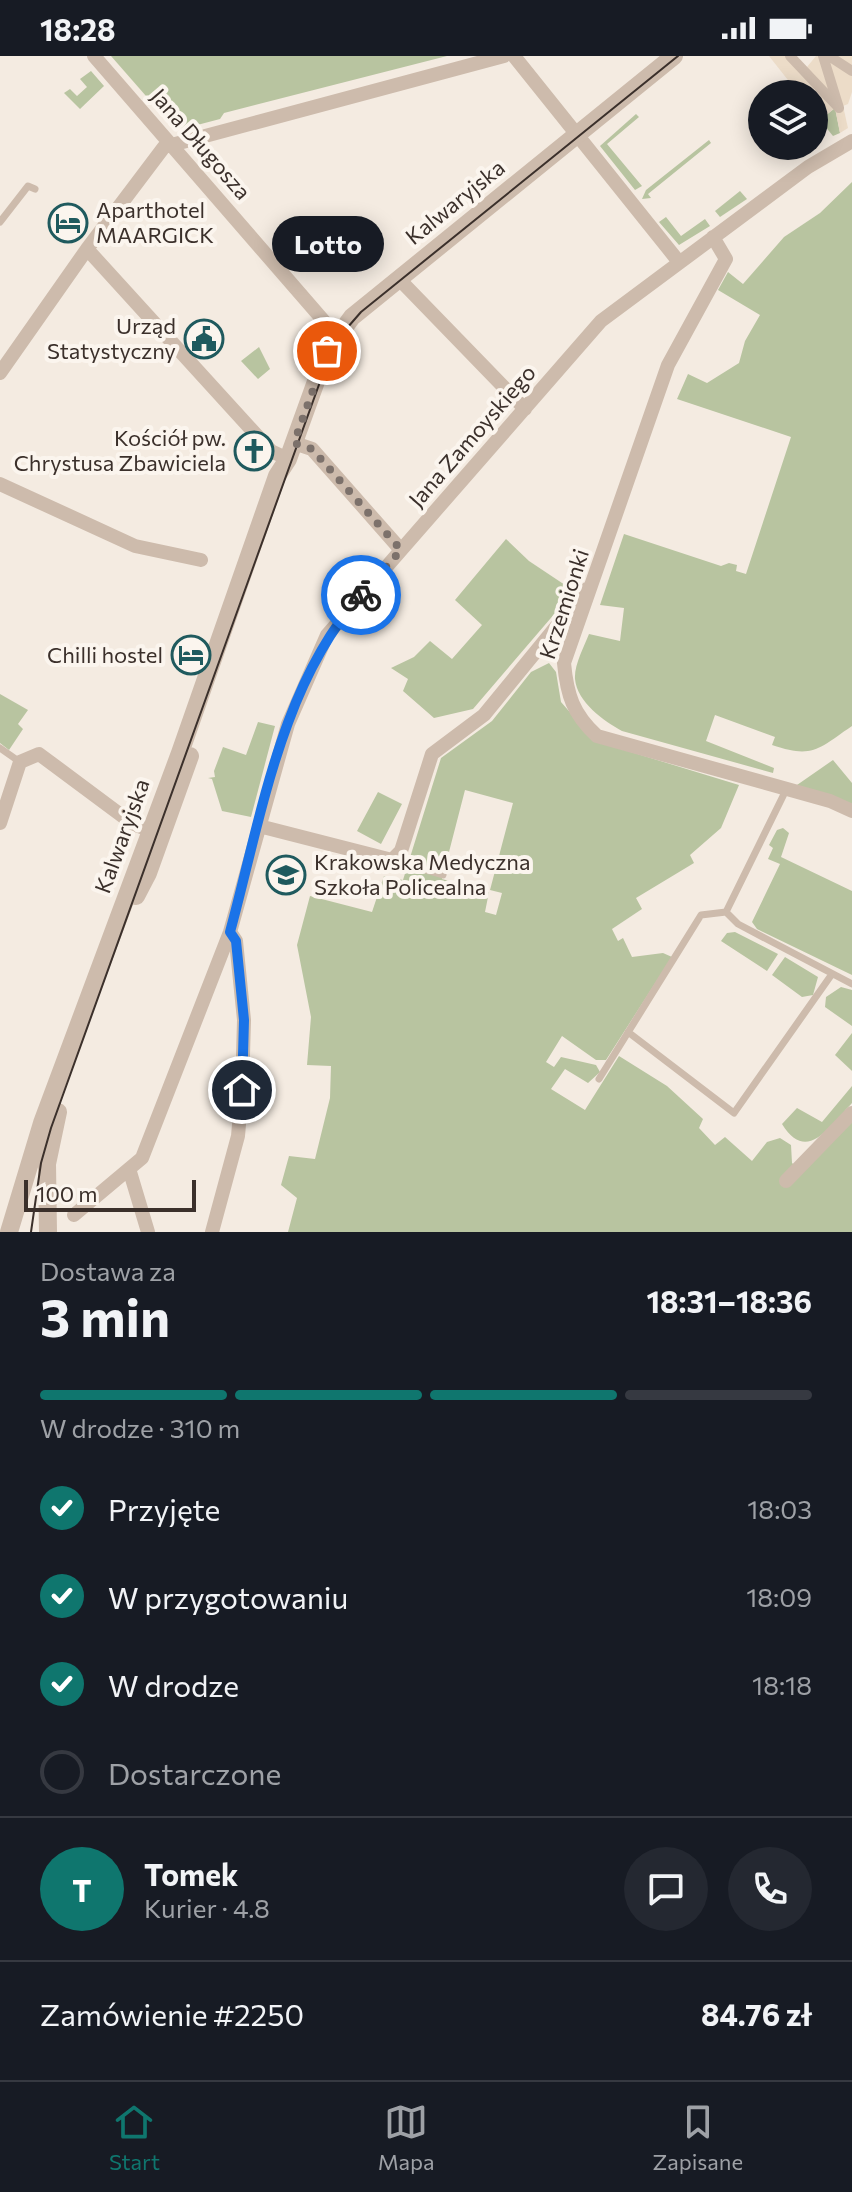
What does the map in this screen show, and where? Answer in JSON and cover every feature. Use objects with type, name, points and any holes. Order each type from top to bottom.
[{"type":"street","name":"Jana Długosza","points":[[94,56],[336,335]]},
{"type":"street","points":[[0,373],[157,154],[172,143],[504,56]]},
{"type":"street","points":[[514,56],[679,262]]},
{"type":"street","name":"Kalwaryjska","points":[[9,1232],[42,1123],[291,475],[291,451],[336,335],[352,317],[398,278],[674,56]]},
{"type":"street","points":[[790,56],[839,108],[826,56]]},
{"type":"street","points":[[826,56],[852,71]]},
{"type":"street","name":"Jana Zamoyskiego","points":[[212,1232],[238,1136],[244,1064],[236,941],[230,932],[288,724],[327,635],[601,321],[808,167],[852,141]]},
{"type":"street","name":"Krzemionki","points":[[713,237],[726,259],[668,365],[564,663],[567,696],[579,719],[597,736],[787,789],[852,811]]},
{"type":"street","points":[[87,249],[271,451],[312,449],[401,550]]},
{"type":"street","points":[[398,278],[525,409]]},
{"type":"street","points":[[0,484],[135,546],[201,560]]},
{"type":"street","points":[[259,826],[392,860],[401,851],[432,754],[484,715],[593,581]]},
{"type":"street","points":[[534,656],[544,654],[564,663]]},
{"type":"street","points":[[0,823],[20,762],[39,754],[64,778],[133,824],[155,833]]},
{"type":"street","name":"Kalwaryjska","points":[[48,1232],[47,1164],[54,1125],[155,833]]},
{"type":"street","points":[[74,1215],[130,1172],[142,1158],[230,932]]},
{"type":"street","points":[[786,1181],[852,1113]]},
{"type":"street","points":[[130,1172],[148,1232]]},
{"type":"lane","points":[[0,222],[28,186],[35,189]]},
{"type":"lane","points":[[0,748],[20,762]]},
{"type":"lane","points":[[726,912],[787,789]]},
{"type":"lane","points":[[392,860],[443,875]]},
{"type":"lane","points":[[726,912],[738,924],[852,984]]},
{"type":"lane","points":[[599,1079],[701,915],[726,912]]},
{"type":"lane","points":[[628,1032],[734,1113],[832,974]]},
{"type":"green space","points":[[111,56],[447,56],[224,113],[220,119],[182,129],[167,120]]},
{"type":"green space","points":[[91,71],[104,86],[80,109],[64,93],[70,89],[77,96],[87,87],[80,79]]},
{"type":"green space","points":[[835,108],[840,133],[833,136],[828,130],[828,114]]},
{"type":"green space","points":[[636,114],[639,117],[607,144],[642,186],[635,190],[600,146]]},
{"type":"green space","points":[[709,140],[711,143],[648,194],[651,198],[642,199],[646,190]]},
{"type":"green space","points":[[852,182],[852,726],[823,746],[797,751],[772,745],[775,737],[715,715],[706,741],[774,768],[773,773],[622,731],[586,703],[577,687],[575,674],[589,634],[620,641],[624,608],[600,605],[624,534],[721,566],[729,563],[737,565],[736,571],[746,574],[791,437],[677,399],[688,374],[707,383],[739,363],[745,341],[760,315],[718,290],[728,272],[743,284],[784,237],[820,213]]},
{"type":"green space","points":[[740,191],[747,199],[720,217],[715,211]]},
{"type":"green space","points":[[666,217],[681,236],[705,219],[710,226],[679,245],[659,222]]},
{"type":"green space","points":[[259,347],[270,369],[258,379],[241,361]]},
{"type":"green space","points":[[506,539],[529,561],[574,591],[473,709],[434,718],[403,691],[408,679],[391,668],[414,657],[430,641],[452,659],[482,625],[455,600]]},
{"type":"green space","points":[[549,663],[556,672],[561,702],[595,741],[739,785],[721,828],[690,855],[694,863],[636,898],[642,909],[612,929],[618,941],[623,938],[632,957],[663,953],[672,957],[606,1060],[596,1060],[562,1036],[546,1062],[554,1067],[561,1057],[596,1065],[600,1072],[588,1083],[565,1069],[551,1089],[585,1110],[619,1056],[667,1086],[703,1119],[699,1128],[715,1145],[725,1137],[752,1161],[767,1142],[780,1138],[791,1145],[792,1163],[802,1172],[852,1121],[852,1232],[288,1232],[297,1198],[281,1185],[289,1156],[315,1159],[330,1098],[331,1066],[307,1065],[311,1017],[297,945],[310,896],[372,912],[384,876],[403,880],[441,758],[492,721],[531,672]],"holes":[[[465,790],[513,803],[490,890],[502,893],[496,915],[485,912],[489,892],[442,879]]]},
{"type":"green space","points":[[0,694],[28,710],[18,724],[23,729],[9,750],[0,743]]},
{"type":"green space","points":[[258,722],[275,726],[251,817],[222,811],[212,779],[208,778],[215,777],[214,771],[223,747],[246,755]]},
{"type":"green space","points":[[833,760],[852,783],[852,804],[797,785]]},
{"type":"green space","points":[[378,792],[402,804],[381,844],[357,831]]},
{"type":"green space","points":[[783,828],[789,833],[781,857],[852,891],[852,975],[757,929],[752,922],[780,864],[768,859],[773,848],[769,845],[777,830]]},
{"type":"green space","points":[[735,932],[778,954],[767,971],[721,941],[727,933]]},
{"type":"green space","points":[[785,957],[818,977],[813,995],[802,997],[772,975]]},
{"type":"green space","points":[[841,987],[852,990],[852,1026],[825,1007],[826,997]]},
{"type":"green space","points":[[852,1033],[852,1071],[835,1055]]},
{"type":"green space","points":[[852,1086],[852,1103],[818,1138],[800,1141],[791,1136],[782,1124],[797,1108],[822,1122]]},
{"type":"shaded area","points":[[769,56],[794,56],[807,67],[816,56],[852,56],[852,92],[848,104],[843,106],[848,128],[840,133],[835,108],[828,114],[828,80],[788,80]]},
{"type":"tram line","points":[[31,1232],[41,1163],[51,1128],[334,343],[361,312],[678,56]]},
{"type":"way so far","points":[[327,351],[294,443],[312,449],[401,550],[361,595]]},
{"type":"place","name":"Aparthotel MAARGICK","points":[[68,223]]},
{"type":"place","name":"Urząd Statystyczny","points":[[204,339]]},
{"type":"place","name":"Lotto","points":[[327,351]]},
{"type":"place","name":"Kościół pw. Chrystusa Zbawiciela","points":[[254,451]]},
{"type":"place","name":"Chilli hostel","points":[[191,655]]},
{"type":"place","name":"Krakowska Medyczna Szkoła Policealna","points":[[286,875]]},
{"type":"route","points":[[242,1090],[244,1020],[236,941],[230,932],[298,696],[327,635],[361,595]]}]
